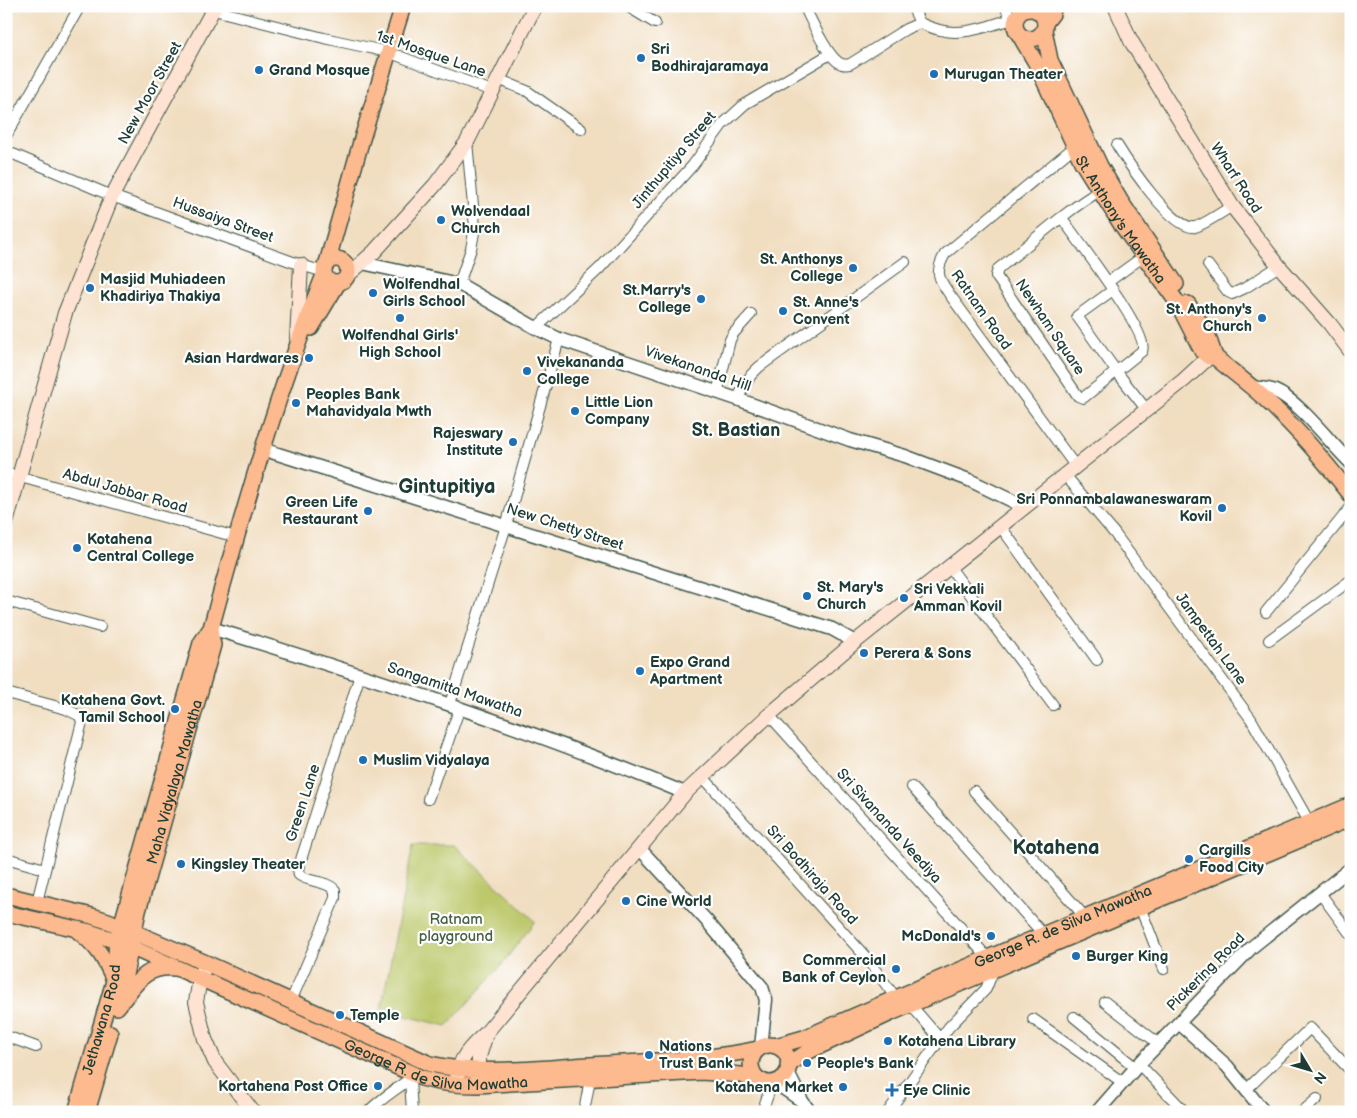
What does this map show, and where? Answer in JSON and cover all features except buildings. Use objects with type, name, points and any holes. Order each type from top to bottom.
[{"type":"main road","name":"Maha Vidyalaya Mawatha","points":[[125,936],[213,645],[210,630],[262,449],[325,270],[403,6]]},
{"type":"main road","points":[[343,274],[338,259],[325,270],[331,282],[362,263],[435,185],[467,142],[535,6]]},
{"type":"main road","name":"Wharf Road","points":[[1115,6],[1130,40],[1232,206],[1351,352]]},
{"type":"main road","name":"New Moor Street","points":[[6,523],[65,314],[112,196],[215,8]]},
{"type":"main road","points":[[1029,9],[1036,10],[1046,16],[1041,34],[1033,38],[1028,38],[1015,24],[1022,11],[1029,9]]},
{"type":"main road","name":"St. Anthony's Mawatha","points":[[1046,16],[1050,60],[1106,178],[1199,320],[1208,349]]},
{"type":"main road","name":"St. Anthony's Mawatha","points":[[1015,24],[1036,63],[1074,147],[1100,190],[1208,349]]},
{"type":"main road","points":[[297,350],[301,265]]},
{"type":"main road","name":"Maha Vidyalaya Mawatha","points":[[297,350],[343,274]]},
{"type":"main road","points":[[456,1085],[458,1069],[463,1057],[474,1043],[486,1033],[685,793],[702,776],[769,715],[856,642],[1188,376],[1208,349]]},
{"type":"main road","points":[[1188,376],[1198,358],[1208,349]]},
{"type":"main road","points":[[1208,349],[1295,427],[1351,495]]},
{"type":"main road","name":"George R. de Silva Mawatha","points":[[125,936],[181,969],[413,1077],[456,1085],[478,1077],[699,1058],[765,1048],[804,1038],[896,998],[1140,907],[1312,827],[1351,804]]},
{"type":"main road","name":"George R. de Silva Mawatha","points":[[788,1068],[809,1051],[910,1004],[1044,935],[1312,827],[1351,818]]},
{"type":"main road","points":[[6,895],[92,916],[125,936]]},
{"type":"main road","points":[[6,912],[73,928],[125,936]]},
{"type":"main road","points":[[73,928],[92,943],[102,954],[114,981]]},
{"type":"main road","name":"George R. de Silva Mawatha","points":[[125,936],[206,963],[430,1064],[458,1069],[478,1077],[590,1079],[702,1072],[741,1075],[768,1082]]},
{"type":"main road","name":"Jethawana Road","points":[[76,1112],[125,936]]},
{"type":"main road","name":"Jethawana Road","points":[[87,1112],[123,988],[125,936]]},
{"type":"main road","points":[[206,963],[200,978],[196,1002],[205,1039],[215,1062],[253,1112]]},
{"type":"main road","points":[[118,1007],[148,972],[157,968],[181,969]]},
{"type":"main road","points":[[478,1077],[479,1057],[486,1033]]},
{"type":"main road","points":[[765,1048],[785,1054],[788,1068],[779,1080],[768,1082],[756,1077],[751,1066],[751,1060],[765,1048]]},
{"type":"street","points":[[6,136],[80,6]]},
{"type":"street","points":[[627,6],[655,23]]},
{"type":"street","points":[[804,6],[830,54],[840,64],[850,64],[906,29],[920,23]]},
{"type":"street","points":[[912,6],[920,23],[932,29],[949,33],[1015,24],[1005,6]]},
{"type":"street","name":"1st Mosque Lane","points":[[215,8],[324,38],[388,52],[495,85],[527,91],[581,129]]},
{"type":"street","name":"Jinthupitiya Street","points":[[536,328],[600,268],[693,165],[710,140],[732,114],[745,104],[830,54]]},
{"type":"street","points":[[459,284],[471,249],[475,227],[467,142]]},
{"type":"street","points":[[1116,145],[1132,170],[1163,208],[1184,225],[1195,227],[1232,206]]},
{"type":"street","name":"Ratnam Road","points":[[1071,471],[950,296],[940,279],[938,271],[939,263],[945,254],[1074,147]]},
{"type":"street","name":"Hussaiya Street","points":[[6,151],[112,196],[301,265],[325,270]]},
{"type":"street","name":"Newham Square","points":[[1062,218],[1111,286],[1131,319],[1144,348],[1083,398],[1078,396],[996,276],[998,270],[1085,199],[1100,190]]},
{"type":"street","points":[[1144,256],[1077,316],[1146,409]]},
{"type":"street","points":[[737,399],[751,375],[759,367],[905,262]]},
{"type":"street","name":"Vivekananda Hill","points":[[362,263],[459,284],[559,340],[737,399],[850,440],[905,456],[968,480],[1025,507]]},
{"type":"street","points":[[1208,265],[1228,292],[1232,294],[1279,266]]},
{"type":"street","points":[[717,393],[730,340],[750,314]]},
{"type":"street","points":[[428,799],[559,340]]},
{"type":"street","points":[[1252,387],[1271,389],[1280,393],[1297,407],[1351,463]]},
{"type":"street","name":"New Chetty Street","points":[[262,449],[832,629],[856,642]]},
{"type":"street","name":"Jampettah Lane","points":[[1071,471],[1251,719],[1312,827]]},
{"type":"street","name":"Abdul Jabbar Road","points":[[6,473],[236,537]]},
{"type":"street","points":[[1266,612],[1351,507]]},
{"type":"street","points":[[1001,527],[1097,660]]},
{"type":"street","points":[[949,566],[1053,705]]},
{"type":"street","points":[[1269,640],[1351,580]]},
{"type":"street","points":[[6,601],[100,627]]},
{"type":"street","name":"Sangamitta Mawatha","points":[[210,630],[455,705],[596,757],[685,793]]},
{"type":"street","name":"Green Lane","points":[[291,1001],[335,898],[335,890],[332,887],[304,879],[299,875],[298,871],[360,675]]},
{"type":"street","points":[[6,694],[66,709],[80,716],[82,722],[37,902]]},
{"type":"street","name":"Sri Sivananda Veediya","points":[[769,715],[990,964]]},
{"type":"street","name":"Sri Bodhiraja Road","points":[[702,776],[864,954],[896,998]]},
{"type":"street","points":[[912,787],[1044,935]]},
{"type":"street","points":[[974,791],[1085,917]]},
{"type":"street","points":[[640,849],[706,920],[762,987],[766,1000],[765,1048]]},
{"type":"street","points":[[6,858],[45,869]]},
{"type":"street","name":"Pickering Road","points":[[1097,1112],[1122,1082],[1252,947],[1351,868]]},
{"type":"street","points":[[1320,893],[1351,935]]},
{"type":"street","points":[[1140,907],[1164,969]]},
{"type":"street","points":[[888,1112],[940,1039],[960,1015],[986,989],[992,980],[990,964]]},
{"type":"street","points":[[1105,1002],[1159,1044]]},
{"type":"street","points":[[910,1004],[940,1039]]},
{"type":"street","points":[[1074,1017],[1138,1066],[1185,1112]]},
{"type":"street","points":[[1033,1019],[1122,1082]]},
{"type":"street","points":[[1179,1023],[1227,1066],[1264,1112]]},
{"type":"street","points":[[1246,1090],[1310,1028],[1351,1072]]},
{"type":"street","points":[[6,1036],[36,1047]]},
{"type":"street","points":[[788,1068],[806,1107]]},
{"type":"street","points":[[368,1112],[379,1100],[394,1092],[413,1077]]},
{"type":"street","points":[[412,1112],[413,1077]]},
{"type":"street","points":[[584,1112],[590,1079]]},
{"type":"street","points":[[768,1082],[806,1107]]},
{"type":"street","points":[[762,1112],[768,1095],[768,1082]]},
{"type":"street","points":[[1302,1112],[1317,1099]]},
{"type":"green space","name":"Ratnam playground","points":[[413,845],[454,845],[535,921],[500,967],[447,1026],[381,1010]]},
{"type":"place","name":"Sri Bodhirajaramaya","points":[[641,58]]},
{"type":"place","name":"Grand Mosque","points":[[259,70]]},
{"type":"place","name":"Murugan Theater","points":[[934,74]]},
{"type":"place","name":"Wolvendaal Church","points":[[441,220]]},
{"type":"place","name":"St. Anthonys College","points":[[853,268]]},
{"type":"place","name":"Masjid Muhiadeen Khadiriya Thakiya","points":[[90,288]]},
{"type":"place","name":"Wolfendhal Girls School","points":[[373,293]]},
{"type":"place","name":"St.Marry's College","points":[[701,299]]},
{"type":"place","name":"St. Anne's Convent","points":[[783,311]]},
{"type":"place","name":"Wolfendhal Girls' High School","points":[[400,318]]},
{"type":"place","name":"St. Anthony's Church","points":[[1262,318]]},
{"type":"place","name":"Asian Hardwares","points":[[309,358]]},
{"type":"place","name":"Vivekananda College","points":[[527,371]]},
{"type":"place","name":"Peoples Bank Mahavidyala Mwth","points":[[296,403]]},
{"type":"place","name":"Little Lion Company","points":[[575,411]]},
{"type":"place","name":"Rajeswary Institute","points":[[513,442]]},
{"type":"place","name":"Sri Ponnambalawaneswaram Kovil","points":[[1222,508]]},
{"type":"place","name":"Green Life Restaurant","points":[[368,511]]},
{"type":"place","name":"Kotahena Central College","points":[[77,548]]},
{"type":"place","name":"St. Mary's Church","points":[[807,596]]},
{"type":"place","name":"Sri Vekkali Amman Kovil","points":[[904,598]]},
{"type":"place","name":"Perera & Sons","points":[[864,653]]},
{"type":"place","name":"Expo Grand Apartment","points":[[640,671]]},
{"type":"place","name":"Kotahena Govt. Tamil School","points":[[175,709]]},
{"type":"place","name":"Muslim Vidyalaya","points":[[363,760]]},
{"type":"place","name":"Cargills Food City","points":[[1189,859]]},
{"type":"place","name":"Kingsley Theater","points":[[181,864]]},
{"type":"place","name":"Cine World","points":[[626,901]]},
{"type":"place","name":"McDonald's","points":[[991,936]]},
{"type":"place","name":"Burger King","points":[[1076,956]]},
{"type":"place","name":"Commercial Bank of Ceylon","points":[[896,969]]},
{"type":"place","name":"Temple","points":[[340,1015]]},
{"type":"place","name":"Kotahena Library","points":[[888,1041]]},
{"type":"place","name":"Nations Trust Bank","points":[[649,1055]]},
{"type":"place","name":"People's Bank","points":[[807,1063]]},
{"type":"place","name":"Kortahena Post Office","points":[[378,1086]]},
{"type":"place","name":"Kotahena Market","points":[[843,1087]]},
{"type":"place","name":"Eye Clinic","points":[[892,1090]]},
{"type":"district","name":"St. Bastian","points":[[736,430]]},
{"type":"district","name":"Gintupitiya","points":[[447,487]]},
{"type":"district","name":"Kotahena","points":[[1056,848]]}]
